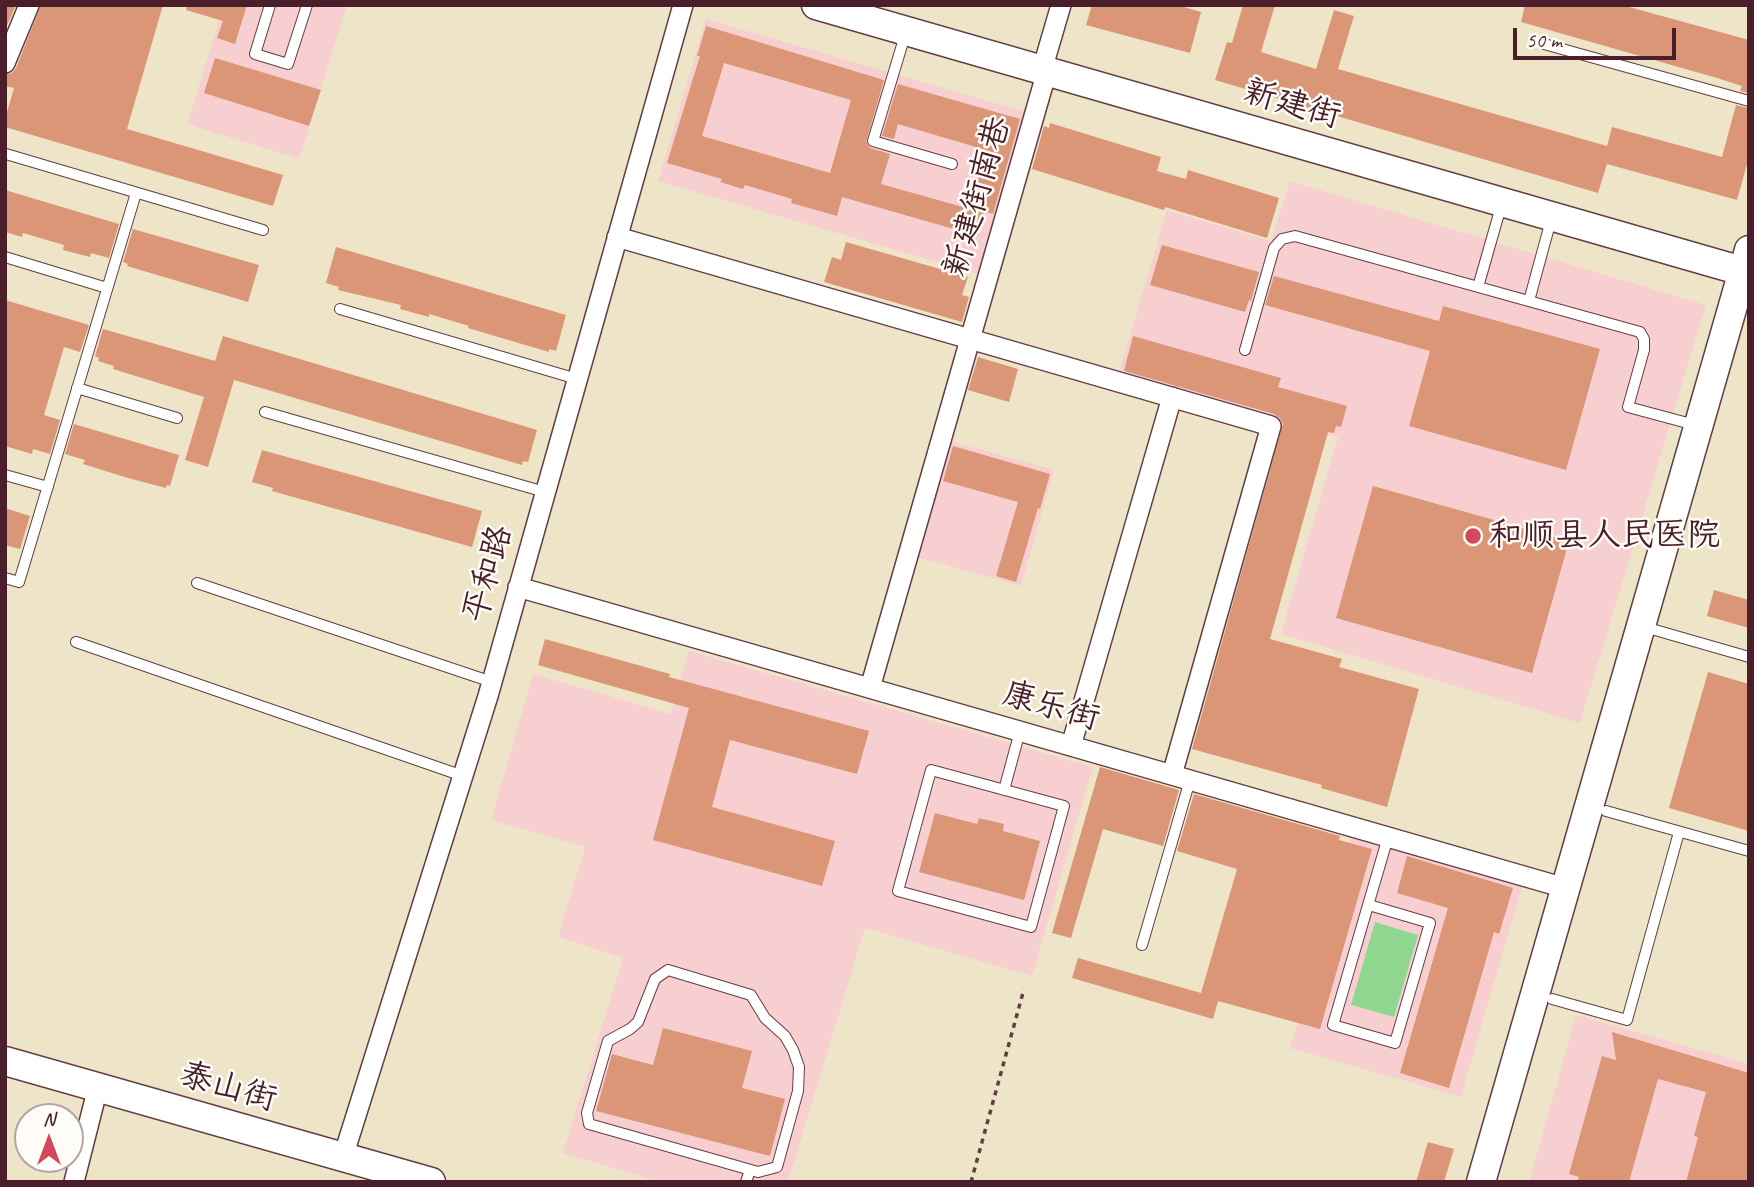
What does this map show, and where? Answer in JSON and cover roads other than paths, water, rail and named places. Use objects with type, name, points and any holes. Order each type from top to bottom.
[{"type":"main road","name":"新建街","points":[[816,5],[1552,216],[1747,264]]},
{"type":"main road","points":[[1499,1182],[1606,811],[1698,426],[1747,264]]},
{"type":"main road","points":[[1481,1182],[1566,888],[1749,316]]},
{"type":"main road","name":"泰山街","points":[[5,1061],[431,1182]]},
{"type":"street","points":[[5,63],[29,5]]},
{"type":"street","name":"平和路","points":[[343,1157],[492,682],[682,5]]},
{"type":"street","name":"新建街南巷","points":[[870,688],[970,339],[1061,5]]},
{"type":"street","points":[[617,237],[1271,426],[1181,778]]},
{"type":"street","points":[[1071,746],[1172,397]]},
{"type":"street","name":"康乐街","points":[[518,587],[1566,888]]},
{"type":"street","points":[[74,1182],[98,1087]]},
{"type":"lane","points":[[270,5],[255,54],[288,64],[307,5]]},
{"type":"lane","points":[[906,31],[873,141],[952,164]]},
{"type":"lane","points":[[1544,44],[1749,101]]},
{"type":"lane","points":[[6,154],[262,230]]},
{"type":"lane","points":[[5,578],[19,582],[136,192]]},
{"type":"lane","points":[[1478,287],[1502,202]]},
{"type":"lane","points":[[1529,301],[1552,216]]},
{"type":"lane","points":[[1245,350],[1274,248],[1282,239],[1296,236],[1640,332],[1644,339],[1644,350],[1629,407],[1698,426]]},
{"type":"lane","points":[[5,257],[107,288]]},
{"type":"lane","points":[[340,309],[577,379]]},
{"type":"lane","points":[[77,388],[177,418]]},
{"type":"lane","points":[[265,412],[545,492]]},
{"type":"lane","points":[[5,475],[48,487]]},
{"type":"lane","points":[[197,583],[492,682]]},
{"type":"lane","points":[[1649,629],[1749,657]]},
{"type":"lane","points":[[76,642],[463,776]]},
{"type":"lane","points":[[1004,790],[1020,731]]},
{"type":"lane","points":[[931,770],[1004,790],[1063,806],[1031,927],[898,891],[931,770]]},
{"type":"lane","points":[[1142,945],[1181,778]]},
{"type":"lane","points":[[1606,811],[1749,851]]},
{"type":"lane","points":[[1552,999],[1627,1020],[1679,832]]},
{"type":"lane","points":[[1369,905],[1430,923],[1395,1043],[1334,1025],[1388,837]]},
{"type":"lane","points":[[668,970],[751,995],[765,1018],[785,1036],[793,1050],[799,1067],[798,1091],[777,1167],[758,1172],[750,1170],[589,1124],[587,1113],[608,1041],[630,1029],[638,1021],[655,979],[668,970]]},
{"type":"lane","points":[[746,1182],[750,1170]]},
{"type":"place","name":"和顺县人民医院","points":[[1473,536]]}]
